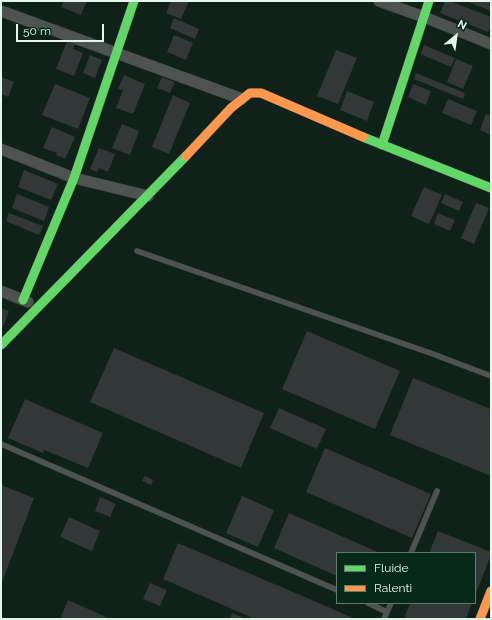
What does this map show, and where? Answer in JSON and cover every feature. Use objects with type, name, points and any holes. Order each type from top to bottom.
[{"type":"street","points":[[23,300],[74,178],[134,1]]},
{"type":"street","points":[[378,1],[424,17],[491,44]]},
{"type":"street","points":[[382,144],[429,1]]},
{"type":"street","points":[[1,11],[242,99]]},
{"type":"street","points":[[1,346],[38,306],[148,196],[231,108],[250,93],[261,93],[491,188]]},
{"type":"street","points":[[1,149],[74,178],[148,196]]},
{"type":"street","points":[[1,291],[38,306]]},
{"type":"street","points":[[480,619],[491,590]]},
{"type":"lane","points":[[137,251],[433,354],[491,376]]},
{"type":"lane","points":[[1,444],[336,590]]},
{"type":"lane","points":[[411,552],[436,491]]},
{"type":"lane","points":[[370,604],[387,612]]},
{"type":"lane","points":[[384,619],[391,604]]},
{"type":"building","points":[[64,1],[87,1],[81,15],[61,7]]},
{"type":"building","points":[[171,1],[189,1],[181,19],[166,13]]},
{"type":"building","points":[[445,1],[450,1],[491,17],[491,26],[488,32],[440,13]]},
{"type":"building","points":[[466,1],[491,1],[491,11]]},
{"type":"building","points":[[174,18],[199,29],[195,39],[170,28]]},
{"type":"building","points":[[174,35],[193,43],[186,60],[167,52]]},
{"type":"building","points":[[67,41],[75,44],[73,49],[83,53],[74,76],[56,69]]},
{"type":"building","points":[[424,45],[455,58],[451,67],[420,54]]},
{"type":"building","points":[[336,50],[357,58],[338,104],[317,96]]},
{"type":"building","points":[[90,55],[102,60],[95,78],[83,73]]},
{"type":"building","points":[[456,59],[473,66],[463,89],[447,82]]},
{"type":"building","points":[[416,73],[465,93],[463,99],[414,79]]},
{"type":"building","points":[[124,75],[145,84],[133,114],[116,108],[123,90],[118,89]]},
{"type":"building","points":[[1,77],[14,82],[8,97],[1,94]]},
{"type":"building","points":[[162,77],[175,82],[170,93],[157,88]]},
{"type":"building","points":[[55,84],[90,98],[78,129],[42,115]]},
{"type":"building","points":[[413,84],[431,91],[426,105],[408,97]]},
{"type":"building","points":[[347,91],[374,102],[367,121],[340,110]]},
{"type":"building","points":[[173,95],[190,103],[169,154],[152,147]]},
{"type":"building","points":[[448,99],[477,111],[471,125],[442,113]]},
{"type":"building","points":[[486,114],[491,116],[491,135],[480,130]]},
{"type":"building","points":[[122,124],[139,131],[130,155],[112,148]]},
{"type":"building","points":[[52,127],[75,137],[65,159],[56,155],[57,153],[43,148]]},
{"type":"building","points":[[99,148],[115,154],[108,172],[99,168],[97,172],[90,169]]},
{"type":"building","points":[[24,170],[58,184],[51,200],[18,187]]},
{"type":"building","points":[[424,187],[442,195],[429,224],[411,216]]},
{"type":"building","points":[[17,194],[49,207],[44,221],[12,208]]},
{"type":"building","points":[[445,194],[463,202],[459,211],[441,203]]},
{"type":"building","points":[[476,203],[489,208],[474,244],[461,238]]},
{"type":"building","points":[[9,213],[43,226],[39,235],[6,221]]},
{"type":"building","points":[[438,213],[455,220],[450,231],[434,224]]},
{"type":"building","points":[[1,308],[9,311],[1,332]]},
{"type":"building","points":[[307,331],[400,371],[375,429],[282,389]]},
{"type":"building","points":[[114,348],[264,413],[241,468],[90,402]]},
{"type":"building","points":[[413,378],[491,409],[491,476],[390,435]]},
{"type":"building","points":[[25,399],[103,433],[88,468],[44,450],[43,453],[8,438]]},
{"type":"building","points":[[279,408],[326,429],[317,449],[270,428]]},
{"type":"building","points":[[325,448],[431,494],[412,538],[306,492]]},
{"type":"building","points":[[145,476],[153,480],[151,485],[142,481]]},
{"type":"building","points":[[1,485],[34,498],[1,585]]},
{"type":"building","points":[[242,496],[274,510],[258,547],[226,533]]},
{"type":"building","points":[[100,497],[116,504],[110,517],[95,511]]},
{"type":"building","points":[[289,513],[378,552],[336,552],[336,576],[274,548]]},
{"type":"building","points":[[69,517],[100,531],[92,551],[60,537]]},
{"type":"building","points":[[438,531],[491,552],[476,593],[476,552],[429,552]]},
{"type":"building","points":[[178,543],[355,619],[255,619],[163,579]]},
{"type":"building","points":[[150,583],[167,590],[160,606],[143,599]]},
{"type":"building","points":[[68,600],[111,619],[60,619]]},
{"type":"building","points":[[410,604],[472,604],[466,619],[404,619]]},
{"type":"building","points":[[232,613],[246,619],[230,619]]},
{"type":"traffic: fast","points":[[23,300],[74,178],[134,1]]},
{"type":"traffic: fast","points":[[382,145],[429,1]]},
{"type":"traffic: fast","points":[[363,137],[491,188]]},
{"type":"traffic: fast","points":[[1,345],[186,156]]},
{"type":"traffic: slow","points":[[186,156],[231,108],[250,93],[261,93],[363,137]]},
{"type":"traffic: slow","points":[[480,619],[491,591]]}]
